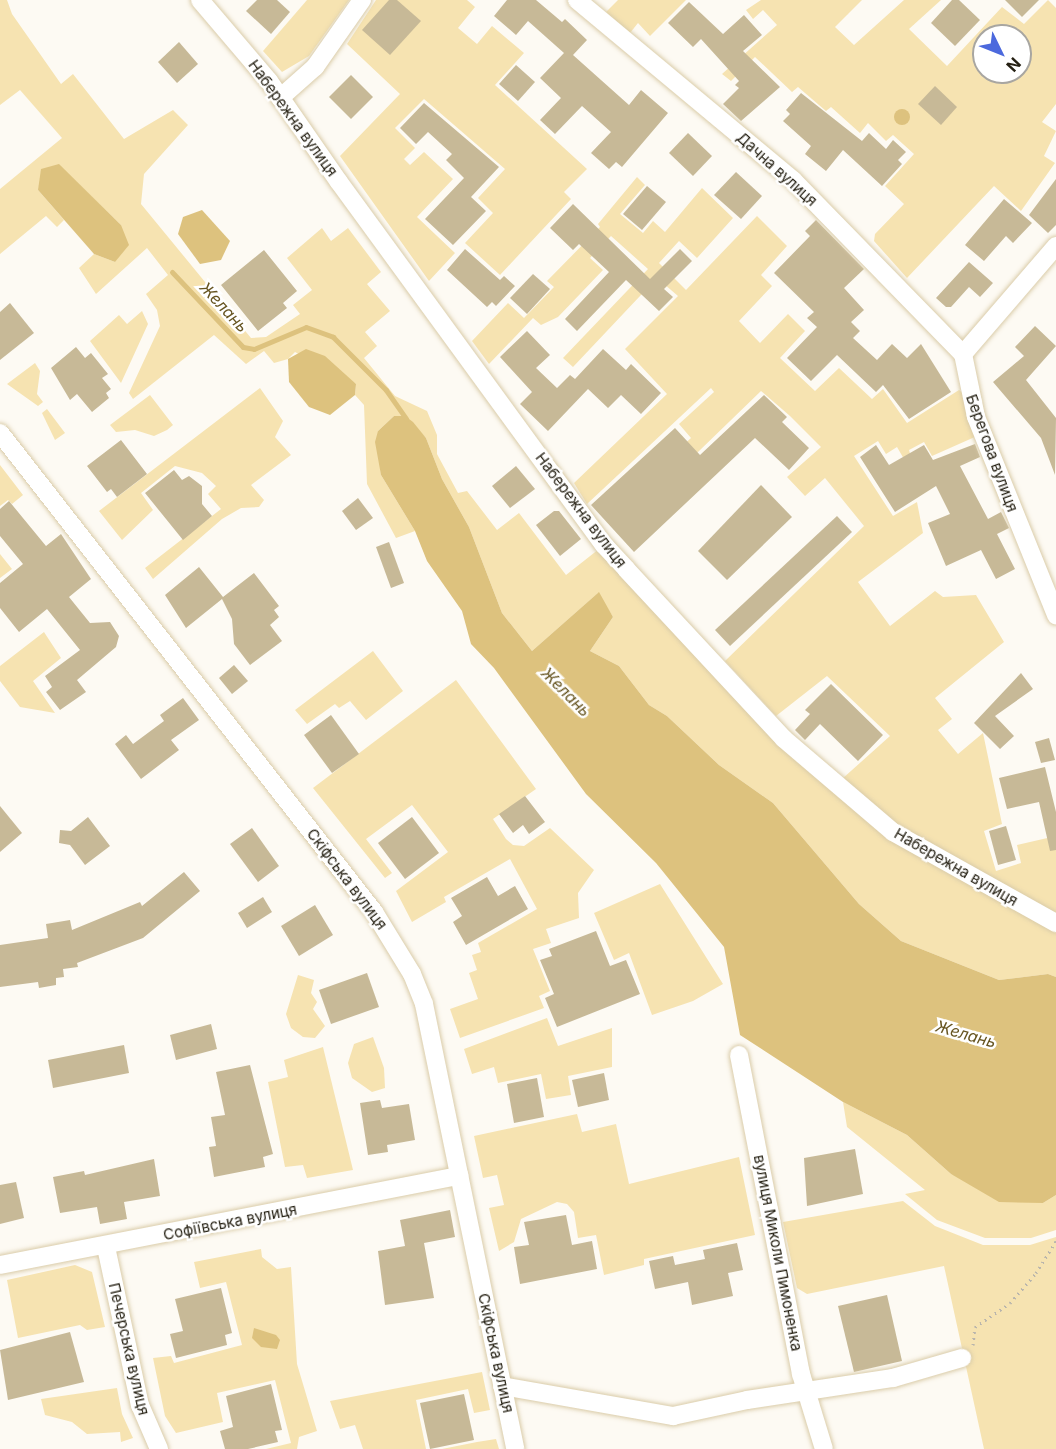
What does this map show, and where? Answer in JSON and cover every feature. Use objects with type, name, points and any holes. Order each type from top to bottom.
[{"type":"street","name":"Набережна вулиця","points":[[200,0],[280,98],[604,545],[776,730],[893,832],[1056,923]]},
{"type":"street","points":[[280,98],[315,67],[362,0]]},
{"type":"street","name":"Дачна вулиця","points":[[577,0],[793,180],[963,354]]},
{"type":"street","points":[[963,354],[1056,246]]},
{"type":"street","name":"Берегова вулиця","points":[[963,354],[976,417],[1056,615]]},
{"type":"street","name":"Скіфська вулиця","points":[[0,433],[374,912],[412,974],[424,1004],[515,1449]]},
{"type":"street","name":"вулиця Миколи Пимоненка","points":[[739,1055],[807,1394],[824,1449]]},
{"type":"street","name":"Софіївська вулиця","points":[[0,1265],[106,1247],[459,1176]]},
{"type":"street","name":"Печерська вулиця","points":[[106,1247],[140,1406],[159,1449]]},
{"type":"street","points":[[502,1386],[673,1416],[747,1400],[807,1394],[893,1378],[962,1358]]},
{"type":"path","points":[[962,1358],[971,1350],[975,1327],[1010,1303],[1036,1273],[1056,1241]]},
{"type":"shaded area","points":[[0,0],[7,0],[12,14],[61,84],[73,74],[124,139],[173,110],[188,125],[144,174],[141,204],[251,338],[266,337],[300,314],[293,305],[312,290],[287,258],[322,228],[331,241],[348,228],[381,272],[367,284],[390,311],[365,332],[377,346],[364,358],[395,396],[427,411],[437,435],[437,454],[458,493],[467,491],[497,530],[519,513],[566,575],[599,549],[890,837],[1056,931],[1056,977],[1048,974],[999,980],[901,941],[859,904],[773,803],[719,765],[667,716],[649,705],[619,666],[590,651],[613,617],[598,593],[532,651],[502,613],[469,527],[442,479],[426,438],[404,416],[394,416],[378,431],[381,475],[415,531],[396,538],[367,484],[364,405],[355,395],[356,384],[295,352],[288,359],[274,363],[264,351],[246,364],[214,335],[133,399],[129,393],[160,326],[157,310],[146,294],[168,275],[147,248],[96,294],[79,268],[94,254],[115,262],[121,225],[59,165],[38,190],[64,220],[57,227],[46,216],[0,254],[0,189],[62,138],[20,90],[0,105]]},
{"type":"shaded area","points":[[307,0],[349,0],[309,56],[282,72],[263,51]]},
{"type":"shaded area","points":[[376,0],[467,0],[475,7],[458,28],[477,44],[492,26],[524,53],[495,85],[587,169],[564,192],[571,199],[500,275],[465,243],[493,213],[478,198],[505,169],[424,99],[395,128],[415,148],[404,159],[410,165],[424,152],[453,179],[417,217],[455,253],[429,281],[340,156],[400,94],[347,44]]},
{"type":"shaded area","points":[[618,0],[686,0],[650,36],[638,23],[630,33],[606,12]]},
{"type":"shaded area","points":[[761,0],[862,0],[835,27],[854,45],[904,0],[941,0],[909,29],[947,66],[972,39],[972,84],[1032,84],[1032,24],[1024,24],[1048,0],[1056,8],[1056,104],[1042,122],[1056,131],[1044,156],[1055,163],[1021,211],[994,186],[907,278],[874,241],[875,234],[904,204],[885,186],[914,154],[893,135],[886,141],[868,123],[860,133],[831,107],[826,111],[798,87],[792,92],[755,57],[731,81],[722,74],[777,25],[763,10],[753,19],[746,10]]},
{"type":"shaded area","points":[[1002,7],[1024,24],[986,24]]},
{"type":"shaded area","points":[[637,177],[645,185],[620,214],[643,233],[653,221],[665,232],[702,188],[733,218],[697,258],[679,241],[659,263],[686,290],[757,216],[787,246],[761,275],[772,286],[739,321],[760,343],[788,314],[805,331],[780,358],[815,391],[839,368],[872,399],[883,389],[907,423],[959,390],[964,394],[977,436],[932,456],[924,442],[909,450],[919,485],[897,447],[886,454],[878,441],[854,456],[893,516],[917,502],[923,533],[858,582],[890,626],[935,591],[943,597],[976,595],[1004,642],[935,698],[952,719],[938,730],[958,754],[983,733],[1002,824],[984,831],[996,871],[1021,863],[1017,845],[1056,836],[1056,917],[899,827],[842,779],[890,736],[827,676],[776,716],[725,661],[864,526],[825,478],[805,496],[787,477],[821,447],[790,416],[761,391],[667,482],[669,458],[691,438],[679,424],[714,392],[711,388],[587,504],[574,483],[667,394],[625,349],[678,296],[657,278],[573,367],[563,358],[648,269],[611,236],[590,258],[603,270],[558,317],[541,325],[533,318],[489,364],[472,341],[508,303],[524,318],[554,287],[547,281],[600,227],[598,224]]},
{"type":"shaded area","points":[[142,311],[148,324],[121,383],[90,341],[119,315],[127,324]]},
{"type":"shaded area","points":[[35,363],[40,371],[37,394],[43,402],[38,406],[7,384]]},
{"type":"shaded area","points":[[260,388],[283,421],[275,437],[291,455],[251,485],[264,500],[259,507],[241,508],[222,519],[153,579],[145,568],[221,509],[208,494],[216,486],[202,473],[175,466],[141,493],[153,510],[122,540],[99,511]]},
{"type":"shaded area","points":[[150,395],[173,425],[154,436],[135,430],[116,432],[110,425]]},
{"type":"shaded area","points":[[47,409],[65,433],[55,440],[42,413]]},
{"type":"shaded area","points":[[0,465],[23,495],[12,504],[8,500],[0,506]]},
{"type":"shaded area","points":[[0,554],[12,569],[0,578]]},
{"type":"shaded area","points":[[44,632],[61,658],[33,681],[55,713],[20,707],[0,681],[0,666]]},
{"type":"shaded area","points":[[373,651],[403,691],[366,720],[350,701],[339,708],[335,704],[307,724],[295,710]]},
{"type":"shaded area","points":[[456,680],[536,789],[493,819],[506,839],[513,845],[524,846],[550,828],[594,870],[578,893],[579,918],[546,929],[551,943],[533,949],[550,991],[539,996],[544,1008],[460,1038],[450,1009],[478,999],[469,973],[477,970],[472,955],[481,952],[478,943],[537,909],[510,859],[444,897],[446,902],[412,922],[396,891],[448,852],[412,805],[366,839],[392,873],[385,878],[313,788]]},
{"type":"shaded area","points":[[660,884],[723,984],[693,1001],[652,1015],[629,953],[614,960],[594,913]]},
{"type":"shaded area","points":[[298,975],[314,980],[311,993],[317,1002],[313,1009],[325,1026],[315,1038],[303,1037],[291,1028],[286,1014]]},
{"type":"shaded area","points":[[547,1018],[558,1046],[612,1028],[612,1067],[568,1076],[571,1095],[546,1099],[541,1074],[498,1083],[494,1067],[472,1074],[464,1049]]},
{"type":"shaded area","points":[[373,1037],[384,1068],[385,1088],[372,1092],[352,1078],[348,1063],[354,1044]]},
{"type":"shaded area","points":[[323,1047],[353,1170],[307,1178],[303,1165],[285,1167],[268,1082],[288,1077],[284,1060]]},
{"type":"shaded area","points":[[843,1102],[907,1135],[951,1174],[1043,1203],[1056,1195],[1056,1230],[1031,1238],[985,1238],[937,1220],[905,1194],[925,1190],[847,1127]]},
{"type":"shaded area","points":[[577,1114],[582,1132],[616,1124],[629,1184],[739,1157],[755,1235],[644,1259],[644,1265],[604,1275],[596,1235],[578,1238],[574,1212],[567,1204],[557,1202],[521,1219],[514,1242],[499,1251],[489,1208],[504,1205],[497,1175],[483,1178],[474,1136]]},
{"type":"shaded area","points":[[903,1201],[935,1226],[983,1245],[1030,1245],[1056,1237],[1056,1449],[984,1449],[944,1266],[807,1294],[797,1288],[783,1222]]},
{"type":"shaded area","points":[[261,1249],[262,1257],[277,1269],[291,1267],[297,1364],[317,1431],[299,1437],[297,1449],[266,1449],[291,1443],[275,1380],[217,1393],[223,1422],[176,1433],[165,1416],[153,1358],[171,1356],[174,1363],[242,1345],[226,1282],[200,1288],[194,1262]]},
{"type":"shaded area","points":[[75,1265],[92,1272],[105,1327],[87,1330],[80,1325],[18,1338],[7,1280]]},
{"type":"shaded area","points":[[482,1372],[490,1410],[474,1413],[468,1389],[416,1400],[426,1449],[363,1449],[355,1425],[340,1429],[330,1401]]},
{"type":"shaded area","points":[[117,1388],[122,1414],[133,1438],[121,1442],[120,1432],[87,1434],[72,1422],[45,1415],[41,1399]]},
{"type":"shaded area","points":[[496,1439],[499,1449],[442,1449],[477,1442]]},
{"type":"water","points":[[902,109],[908,111],[910,117],[908,123],[902,125],[896,123],[894,117],[896,111]]},
{"type":"water","points":[[59,164],[121,225],[129,245],[115,262],[94,254],[38,190],[41,169]]},
{"type":"water","points":[[202,210],[230,241],[221,260],[200,264],[178,234],[183,217]]},
{"type":"water","points":[[306,349],[325,356],[356,384],[355,395],[330,415],[309,407],[289,382],[288,359]]},
{"type":"water","points":[[394,416],[405,416],[426,438],[442,479],[469,527],[502,613],[532,651],[599,592],[613,617],[590,651],[619,666],[649,705],[667,716],[719,765],[773,803],[859,904],[901,941],[999,980],[1048,974],[1056,977],[1056,1195],[1043,1203],[999,1202],[951,1174],[907,1135],[843,1102],[740,1035],[724,947],[656,863],[586,794],[494,668],[471,644],[462,611],[427,561],[415,531],[381,475],[375,442],[378,431]]},
{"type":"water","points":[[254,1328],[276,1335],[280,1340],[277,1349],[261,1347],[252,1338]]},
{"type":"building","points":[[257,0],[277,0],[290,12],[271,34],[246,11]]},
{"type":"building","points":[[389,0],[397,0],[421,21],[390,55],[362,30]]},
{"type":"building","points":[[507,0],[536,0],[562,22],[565,19],[587,40],[573,55],[629,105],[641,90],[668,113],[622,167],[616,162],[609,169],[591,153],[611,132],[582,106],[555,134],[540,120],[561,98],[540,78],[564,53],[528,21],[516,35],[494,16]]},
{"type":"building","points":[[952,0],[959,0],[980,20],[976,24],[972,24],[972,28],[955,46],[931,23]]},
{"type":"building","points":[[1005,0],[1039,0],[1022,17]]},
{"type":"building","points":[[689,2],[723,34],[744,15],[762,35],[743,51],[780,87],[741,121],[723,104],[739,88],[735,85],[739,81],[701,39],[693,47],[668,23]]},
{"type":"building","points":[[179,42],[198,64],[177,83],[158,62]]},
{"type":"building","points":[[516,65],[535,82],[518,101],[499,84]]},
{"type":"building","points":[[351,75],[373,97],[351,119],[329,97]]},
{"type":"building","points":[[935,86],[957,107],[941,125],[918,104]]},
{"type":"building","points":[[801,93],[862,141],[869,133],[886,149],[893,140],[906,152],[898,160],[902,164],[882,186],[843,150],[826,171],[805,154],[811,146],[783,121],[790,114],[786,110]]},
{"type":"building","points":[[424,103],[499,167],[471,197],[486,211],[453,245],[425,219],[464,178],[446,160],[452,154],[428,132],[416,144],[400,128]]},
{"type":"building","points":[[688,133],[712,156],[693,176],[669,153]]},
{"type":"building","points":[[736,172],[762,196],[741,219],[714,195]]},
{"type":"building","points":[[1056,179],[1056,225],[1048,233],[1029,215]]},
{"type":"building","points":[[647,186],[666,202],[642,230],[623,214]]},
{"type":"building","points":[[1004,199],[1032,223],[1013,243],[1006,236],[984,261],[965,245]]},
{"type":"building","points":[[573,204],[650,279],[680,249],[692,261],[664,289],[673,297],[659,311],[626,280],[577,331],[565,319],[609,272],[579,244],[573,250],[550,228]]},
{"type":"building","points":[[816,220],[864,269],[844,288],[864,310],[851,322],[860,331],[853,338],[877,360],[892,344],[907,358],[921,344],[951,392],[909,419],[883,385],[876,392],[837,355],[811,381],[787,358],[817,327],[807,318],[814,312],[774,273],[810,236],[805,231]]},
{"type":"building","points":[[465,249],[500,280],[504,276],[515,286],[496,306],[492,302],[487,307],[447,270]]},
{"type":"building","points":[[264,250],[297,291],[283,303],[287,308],[258,331],[221,285]]},
{"type":"building","points":[[969,262],[993,283],[980,297],[969,287],[951,307],[946,307],[936,298]]},
{"type":"building","points":[[533,274],[550,289],[527,314],[510,298]]},
{"type":"building","points":[[10,303],[34,333],[0,360],[0,312]]},
{"type":"building","points":[[1035,326],[1056,346],[1026,380],[1056,418],[1055,475],[1041,438],[993,382],[1024,356],[1015,347]]},
{"type":"building","points":[[527,331],[550,355],[536,368],[557,388],[570,375],[575,379],[603,349],[626,370],[631,364],[661,393],[641,414],[621,395],[608,408],[588,389],[548,431],[520,404],[532,392],[500,357]]},
{"type":"building","points":[[76,347],[85,358],[91,353],[108,374],[102,378],[111,389],[106,393],[109,398],[92,412],[77,394],[70,400],[51,368]]},
{"type":"building","points":[[764,395],[787,417],[782,422],[809,448],[789,470],[755,438],[634,552],[591,505],[675,428],[700,455]]},
{"type":"building","points":[[121,440],[147,474],[117,497],[111,489],[107,492],[87,466]]},
{"type":"building","points":[[975,444],[980,457],[960,466],[988,519],[1001,512],[1009,528],[997,534],[1015,569],[996,579],[981,550],[946,566],[928,523],[950,514],[936,486],[895,512],[860,457],[876,445],[889,465],[924,445],[933,460]]},
{"type":"building","points":[[516,466],[535,489],[510,508],[492,486]]},
{"type":"building","points":[[174,470],[182,480],[189,476],[202,486],[202,504],[212,516],[183,540],[145,493]]},
{"type":"building","points":[[761,485],[792,517],[727,580],[698,551]]},
{"type":"building","points":[[358,498],[373,518],[356,530],[342,511]]},
{"type":"building","points":[[9,501],[46,546],[61,534],[91,579],[69,597],[90,623],[110,622],[119,636],[116,647],[77,680],[86,692],[60,710],[46,692],[52,687],[45,676],[80,650],[47,609],[19,632],[0,608],[0,583],[23,564],[0,536],[0,509]]},
{"type":"building","points":[[554,511],[559,511],[581,539],[560,556],[536,525]]},
{"type":"building","points":[[837,516],[852,532],[730,646],[715,630]]},
{"type":"building","points":[[389,542],[404,583],[391,588],[376,547]]},
{"type":"building","points":[[199,567],[223,597],[254,573],[279,606],[274,610],[279,617],[270,625],[282,641],[250,665],[234,644],[232,619],[222,599],[186,628],[165,595]]},
{"type":"building","points":[[234,665],[248,681],[232,694],[219,678]]},
{"type":"building","points":[[1021,673],[1033,689],[995,716],[1014,736],[1000,749],[974,723]]},
{"type":"building","points":[[831,684],[883,735],[858,761],[820,724],[805,740],[795,730],[810,714],[805,710]]},
{"type":"building","points":[[183,698],[199,720],[171,740],[179,750],[141,779],[115,744],[126,735],[133,744],[164,721],[160,715]]},
{"type":"building","points":[[331,715],[359,754],[332,773],[304,735]]},
{"type":"building","points":[[1049,738],[1055,760],[1041,763],[1035,742]]},
{"type":"building","points":[[1045,767],[1056,812],[1056,850],[1050,851],[1039,802],[1007,809],[999,778]]},
{"type":"building","points":[[525,796],[545,822],[529,834],[523,825],[513,833],[499,814]]},
{"type":"building","points":[[0,806],[22,833],[0,852]]},
{"type":"building","points":[[88,817],[110,846],[85,865],[70,845],[59,843],[60,830],[71,831]]},
{"type":"building","points":[[412,817],[439,853],[405,879],[378,843]]},
{"type":"building","points":[[1006,826],[1016,860],[998,865],[989,831]]},
{"type":"building","points":[[252,828],[279,866],[258,882],[230,844]]},
{"type":"building","points":[[184,872],[200,891],[143,938],[77,963],[78,967],[63,969],[64,977],[56,978],[56,985],[39,988],[38,982],[0,987],[0,945],[48,938],[46,924],[70,920],[72,930],[140,902],[142,906]]},
{"type":"building","points":[[487,877],[498,896],[515,886],[528,909],[466,945],[453,922],[462,916],[451,898]]},
{"type":"building","points":[[263,897],[272,912],[247,928],[238,913]]},
{"type":"building","points":[[315,905],[333,935],[299,956],[281,926]]},
{"type":"building","points":[[596,931],[610,966],[626,960],[640,994],[557,1027],[545,998],[554,994],[540,960],[552,956],[549,949]]},
{"type":"building","points":[[367,973],[379,1007],[331,1024],[319,990]]},
{"type":"building","points":[[211,1024],[217,1049],[176,1060],[170,1035]]},
{"type":"building","points":[[124,1045],[129,1073],[53,1088],[48,1060]]},
{"type":"building","points":[[250,1065],[273,1154],[263,1157],[265,1167],[214,1177],[209,1147],[216,1146],[211,1117],[225,1115],[216,1072]]},
{"type":"building","points":[[604,1073],[609,1100],[578,1107],[572,1080]]},
{"type":"building","points":[[537,1078],[544,1117],[514,1123],[507,1084]]},
{"type":"building","points":[[380,1100],[382,1108],[409,1104],[415,1140],[387,1145],[388,1152],[368,1155],[360,1103]]},
{"type":"building","points":[[855,1149],[863,1194],[807,1206],[804,1158]]},
{"type":"building","points":[[154,1159],[160,1196],[124,1202],[127,1219],[100,1224],[97,1207],[60,1213],[53,1177],[84,1171],[85,1175]]},
{"type":"building","points":[[16,1182],[24,1218],[0,1224],[0,1185]]},
{"type":"building","points":[[450,1210],[455,1237],[424,1243],[434,1298],[385,1305],[378,1251],[405,1246],[400,1220]]},
{"type":"building","points":[[566,1215],[572,1245],[592,1241],[597,1269],[520,1284],[514,1247],[529,1245],[524,1222]]},
{"type":"building","points":[[737,1243],[743,1270],[728,1273],[733,1296],[692,1305],[688,1282],[655,1289],[649,1261],[673,1256],[675,1265],[705,1259],[703,1250]]},
{"type":"building","points":[[221,1288],[232,1333],[225,1335],[227,1345],[176,1358],[170,1334],[183,1331],[175,1299]]},
{"type":"building","points":[[887,1295],[902,1361],[854,1372],[838,1306]]},
{"type":"building","points":[[70,1332],[84,1382],[8,1400],[0,1350]]},
{"type":"building","points":[[271,1384],[282,1430],[275,1431],[278,1442],[248,1449],[225,1449],[220,1431],[233,1427],[226,1396]]},
{"type":"building","points":[[464,1394],[474,1440],[430,1449],[420,1403]]},
{"type":"waterway","name":"Желань","points":[[172,272],[243,347],[254,349],[306,327],[333,337],[386,390],[406,419]]}]
